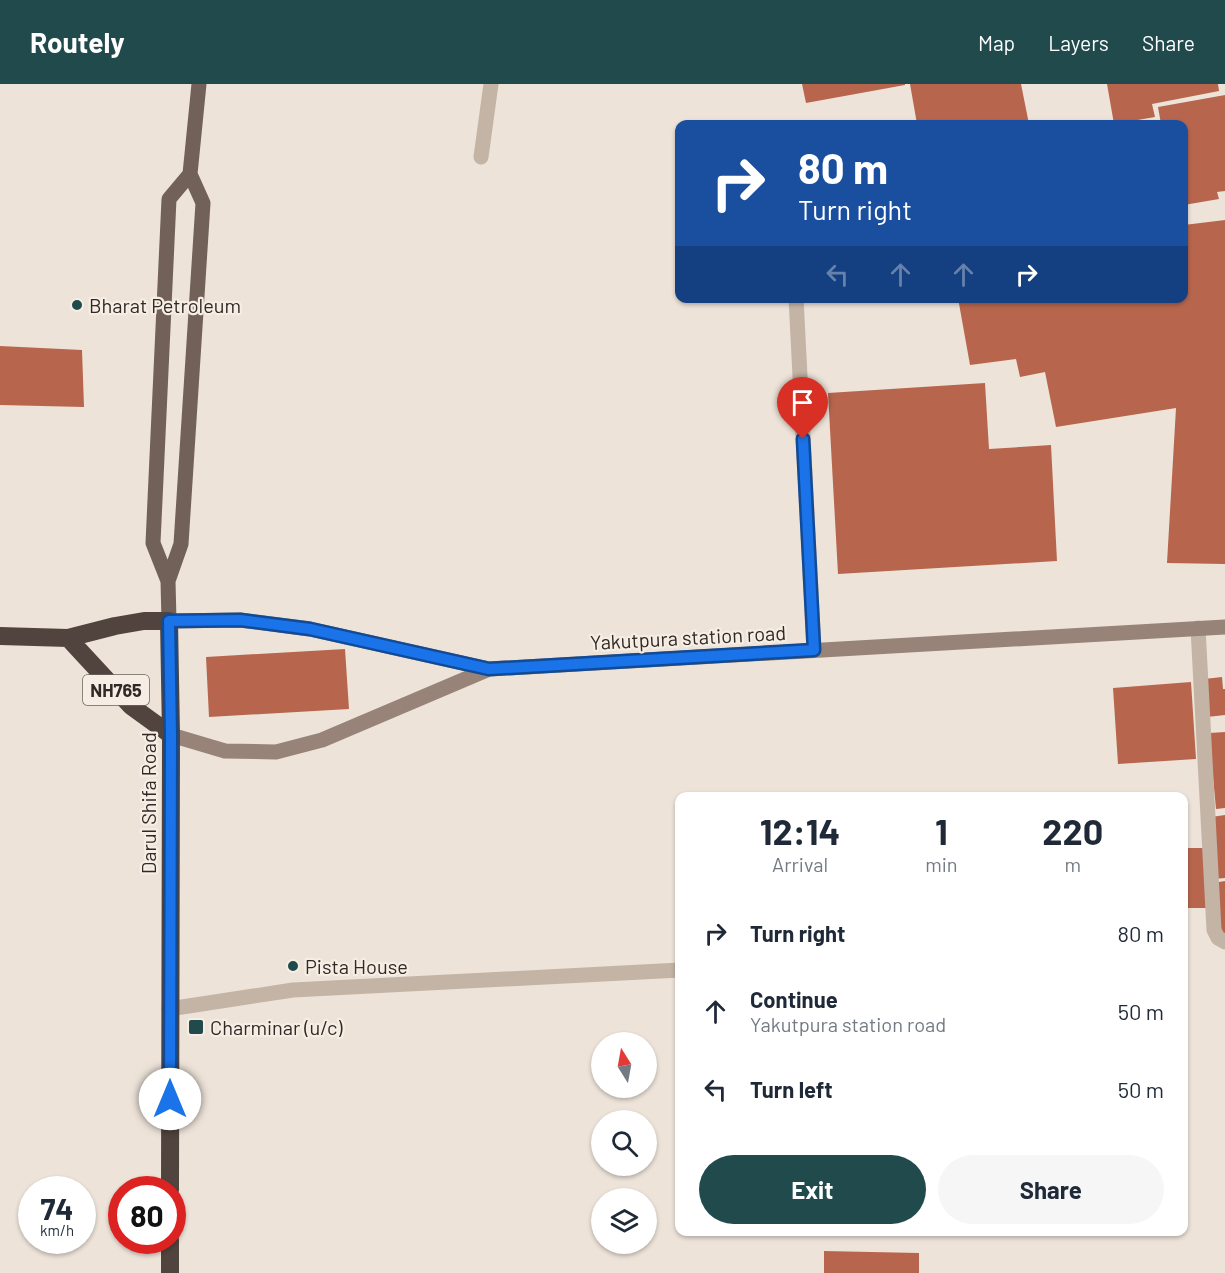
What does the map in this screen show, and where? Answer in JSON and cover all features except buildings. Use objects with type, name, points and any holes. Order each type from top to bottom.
[{"type":"highway","points":[[0,636],[68,638],[144,621],[169,621]]},
{"type":"highway","name":"Darul Shifa Road","points":[[169,621],[171,735],[170,1176]]},
{"type":"highway","name":"NH765","points":[[68,638],[131,706],[171,735]]},
{"type":"highway","points":[[170,1254],[170,1273]]},
{"type":"main road","points":[[168,580],[153,543],[169,199],[190,174],[199,84]]},
{"type":"main road","name":"Darul Shifa Road","points":[[169,621],[168,580],[181,544],[203,203],[190,174]]},
{"type":"street","points":[[481,157],[491,84]]},
{"type":"street","points":[[796,303],[814,650]]},
{"type":"street","points":[[169,621],[240,620],[310,629],[489,669]]},
{"type":"street","name":"Yakutpura station road","points":[[171,735],[225,751],[276,752],[322,740],[489,669],[1225,627]]},
{"type":"street","points":[[1198,628],[1214,930],[1218,938],[1225,942]]},
{"type":"street","points":[[169,1009],[292,990],[675,970]]},
{"type":"place","name":"Bharat Petroleum","points":[[77,305]]},
{"type":"place","name":"Pista House","points":[[293,966]]},
{"type":"place","name":"Charminar (u/c)","points":[[196,1027]]},
{"type":"route","points":[[170,1099],[169,621],[240,620],[310,629],[489,669],[814,650],[803,439]]}]
